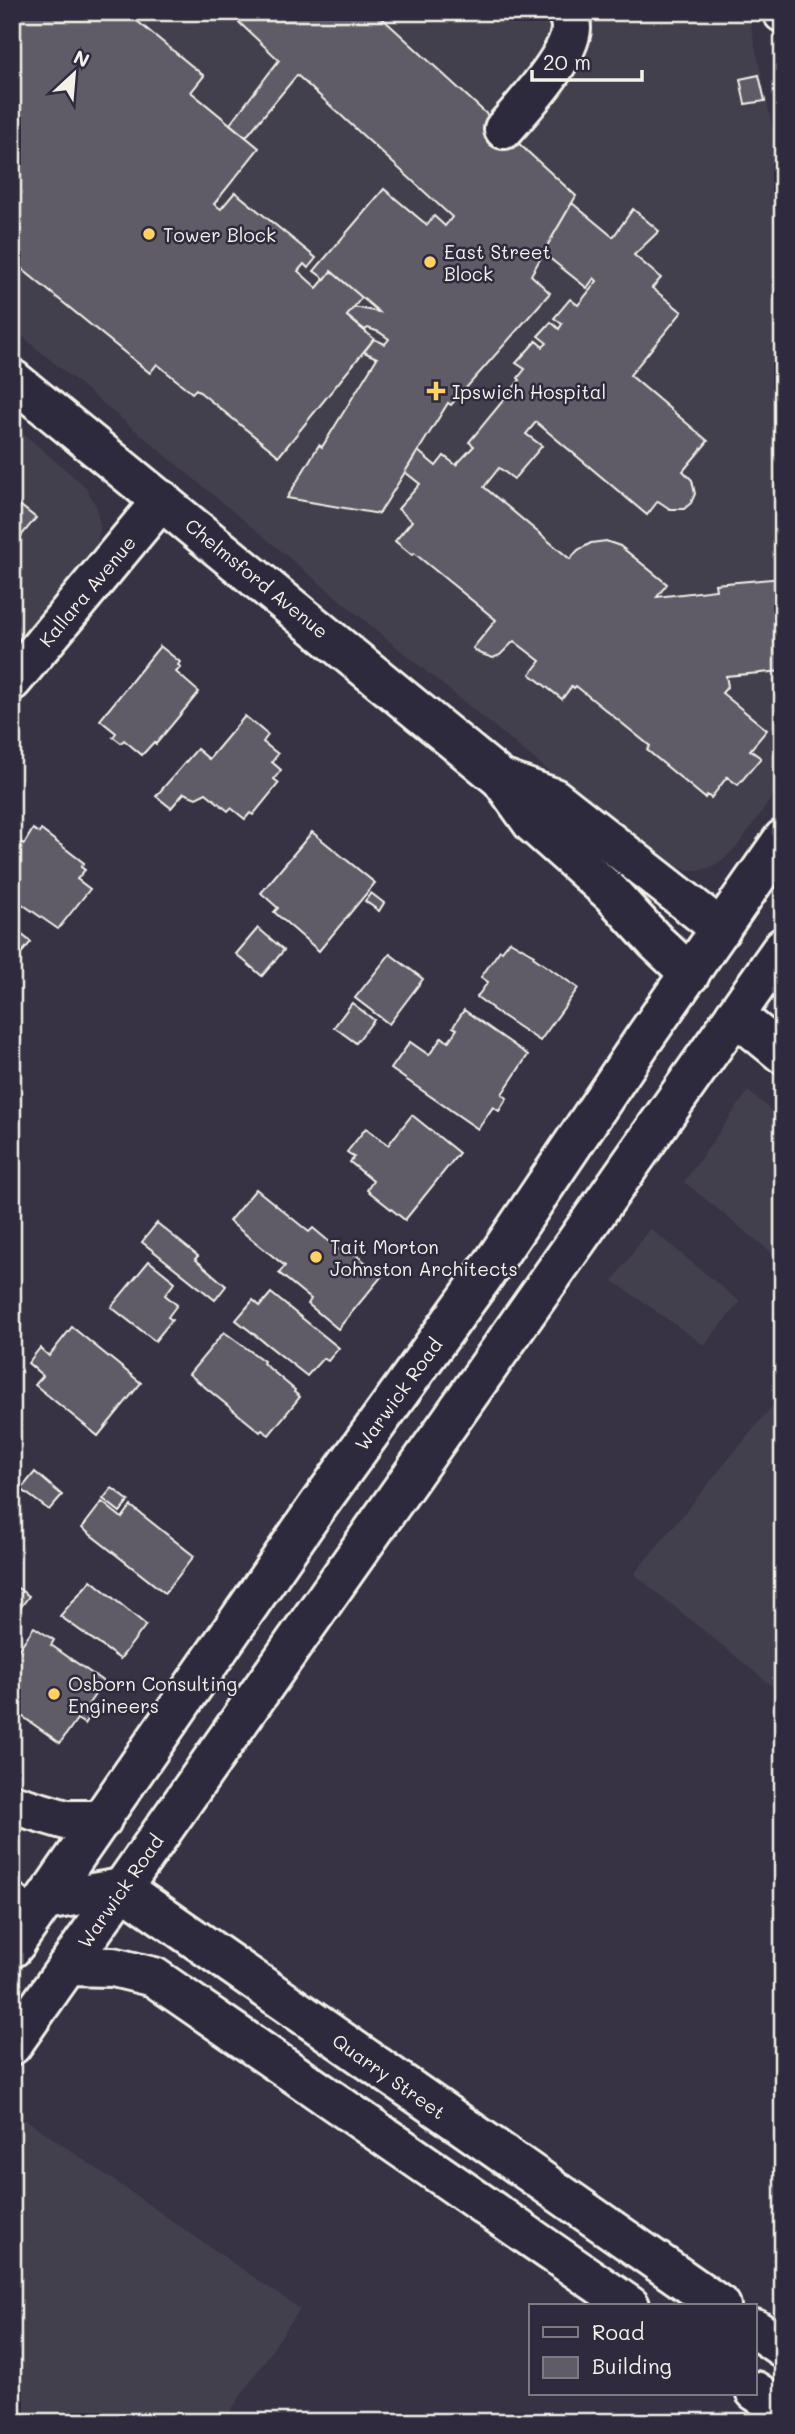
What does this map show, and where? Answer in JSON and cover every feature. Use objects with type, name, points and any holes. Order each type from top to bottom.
[{"type":"street","points":[[504,129],[538,90],[565,46],[571,27],[567,12]]},
{"type":"street","name":"Chelmsford Avenue","points":[[12,379],[501,779],[533,824],[611,892],[656,942],[690,974],[783,1054]]},
{"type":"street","name":"Kallara Avenue","points":[[12,681],[162,500]]},
{"type":"street","name":"Chelmsford Avenue","points":[[501,779],[554,798],[721,929],[778,965]]},
{"type":"street","name":"Warwick Road","points":[[14,1945],[29,1902],[102,1820],[317,1507],[491,1266],[645,1037],[783,839]]},
{"type":"street","name":"Warwick Road","points":[[12,2045],[735,1015],[778,965]]},
{"type":"street","points":[[12,1804],[66,1820],[102,1820]]},
{"type":"street","points":[[29,1902],[122,1888]]},
{"type":"street","name":"Quarry Street","points":[[122,1888],[362,2057],[670,2292],[714,2304]]},
{"type":"street","points":[[67,1966],[113,1967],[154,1977],[627,2304]]},
{"type":"street","points":[[332,2099],[362,2057]]},
{"type":"street","points":[[756,2330],[783,2348]]},
{"type":"street","points":[[756,2391],[783,2409]]},
{"type":"shaded area","name":"Ipswich Hospital","points":[[12,12],[748,12],[783,176],[783,782],[739,844],[724,859],[700,870],[686,870],[667,863],[587,802],[411,659],[12,328]]},
{"type":"shaded area","points":[[12,424],[85,486],[97,508],[100,527],[97,550],[12,660]]},
{"type":"shaded area","points":[[748,1091],[783,1120],[783,1262],[684,1182]]},
{"type":"shaded area","points":[[650,1228],[740,1302],[704,1345],[613,1281]]},
{"type":"shaded area","points":[[783,1393],[783,1695],[634,1574]]},
{"type":"shaded area","points":[[25,2119],[300,2309],[223,2422],[12,2422],[12,2137]]},
{"type":"building","name":"Tower Block","points":[[12,12],[126,12],[204,76],[191,92],[259,148],[214,204],[221,209],[235,192],[316,258],[308,268],[304,264],[298,271],[317,288],[331,271],[362,297],[347,316],[374,339],[279,456],[196,389],[192,393],[157,364],[150,373],[12,261]]},
{"type":"building","name":"East Street Block","points":[[228,12],[387,12],[382,18],[576,196],[531,275],[550,293],[451,405],[448,403],[379,514],[287,498],[377,358],[364,352],[374,339],[385,344],[389,339],[379,332],[368,328],[365,330],[347,316],[354,307],[379,312],[331,271],[325,279],[314,271],[384,189],[427,225],[434,216],[445,226],[452,217],[297,75],[246,137],[230,124],[279,60]]},
{"type":"building","points":[[759,75],[765,101],[745,104],[740,79]]},
{"type":"building","points":[[572,203],[613,237],[633,209],[659,231],[634,255],[661,278],[652,288],[682,312],[630,375],[708,441],[683,471],[692,480],[695,494],[684,509],[670,509],[658,501],[647,515],[536,422],[526,434],[542,446],[514,479],[499,468],[484,487],[570,559],[578,550],[591,543],[606,541],[620,546],[667,584],[657,597],[716,590],[715,584],[783,578],[783,671],[726,676],[728,686],[722,693],[767,730],[750,750],[761,758],[738,785],[727,777],[711,798],[707,795],[705,798],[647,750],[650,746],[576,686],[572,686],[562,699],[530,674],[540,661],[514,641],[493,658],[479,653],[473,648],[496,620],[414,553],[412,555],[395,541],[412,521],[398,509],[420,484],[405,472],[418,451],[436,466],[444,456],[456,465],[474,446],[469,442],[520,380],[518,378],[525,369],[516,363],[536,341],[543,347],[547,343],[538,336],[551,322],[559,329],[562,324],[554,318],[570,299],[578,305],[597,281],[594,278],[587,288],[543,253]]},
{"type":"building","points":[[12,499],[36,518],[12,547]]},
{"type":"building","points":[[160,646],[180,662],[178,665],[181,667],[176,672],[199,692],[156,744],[154,742],[142,755],[124,740],[121,743],[113,737],[116,733],[100,720]]},
{"type":"building","points":[[245,716],[268,735],[263,742],[278,754],[272,762],[281,770],[274,779],[279,783],[253,815],[250,813],[245,819],[231,808],[228,811],[206,793],[196,798],[184,793],[171,808],[156,796],[197,749],[209,759]]},
{"type":"building","points":[[33,829],[39,833],[41,830],[84,863],[81,867],[85,870],[77,879],[90,889],[58,929],[12,897],[12,835],[24,844]]},
{"type":"building","points":[[312,832],[375,883],[319,951],[274,912],[278,908],[261,893]]},
{"type":"building","points":[[371,893],[384,903],[379,911],[365,901]]},
{"type":"building","points":[[12,927],[31,942],[12,964]]},
{"type":"building","points":[[258,928],[284,950],[262,976],[236,954]]},
{"type":"building","points":[[510,941],[534,955],[533,957],[578,988],[540,1041],[477,997],[488,982],[481,977],[500,950]]},
{"type":"building","points":[[390,954],[423,979],[389,1024],[355,998]]},
{"type":"building","points":[[352,1003],[374,1020],[356,1043],[334,1027]]},
{"type":"building","points":[[464,1010],[528,1055],[502,1094],[507,1098],[499,1111],[493,1107],[478,1129],[391,1069],[410,1042],[429,1055],[442,1037],[448,1042],[457,1029],[453,1027]]},
{"type":"building","points":[[412,1115],[459,1153],[405,1220],[367,1190],[373,1181],[350,1162],[354,1157],[347,1152],[366,1128],[388,1145]]},
{"type":"building","name":"Tait Morton Johnston Architects","points":[[256,1189],[309,1232],[313,1228],[344,1254],[349,1249],[382,1276],[338,1329],[308,1304],[311,1299],[279,1273],[285,1266],[229,1221]]},
{"type":"building","points":[[157,1223],[198,1256],[195,1259],[226,1286],[215,1300],[142,1242]]},
{"type":"building","points":[[149,1261],[175,1282],[165,1295],[177,1305],[168,1317],[172,1320],[155,1341],[111,1307]]},
{"type":"building","points":[[271,1293],[339,1348],[328,1361],[323,1358],[307,1376],[236,1320],[253,1300],[260,1306]]},
{"type":"building","points":[[72,1327],[141,1383],[98,1436],[35,1385],[43,1376],[28,1363],[40,1348],[49,1356]]},
{"type":"building","points":[[224,1332],[264,1361],[263,1363],[300,1397],[269,1435],[262,1430],[260,1432],[189,1374]]},
{"type":"building","points":[[35,1472],[62,1495],[49,1510],[21,1489]]},
{"type":"building","points":[[112,1488],[129,1501],[120,1512],[103,1499]]},
{"type":"building","points":[[102,1502],[122,1518],[131,1506],[194,1556],[165,1593],[82,1528]]},
{"type":"building","points":[[91,1580],[146,1625],[120,1659],[60,1616]]},
{"type":"building","points":[[12,1584],[29,1596],[12,1619]]},
{"type":"building","name":"Osborn Consulting Engineers","points":[[34,1627],[54,1640],[51,1645],[104,1682],[87,1706],[93,1711],[85,1724],[77,1719],[60,1743],[12,1709],[12,1659]]},
{"type":"place","name":"Tower Block","points":[[149,234]]},
{"type":"place","name":"East Street Block","points":[[430,262]]},
{"type":"place","name":"Ipswich Hospital","points":[[436,391]]},
{"type":"place","name":"Tait Morton Johnston Architects","points":[[316,1257]]},
{"type":"place","name":"Osborn Consulting Engineers","points":[[54,1694]]}]
